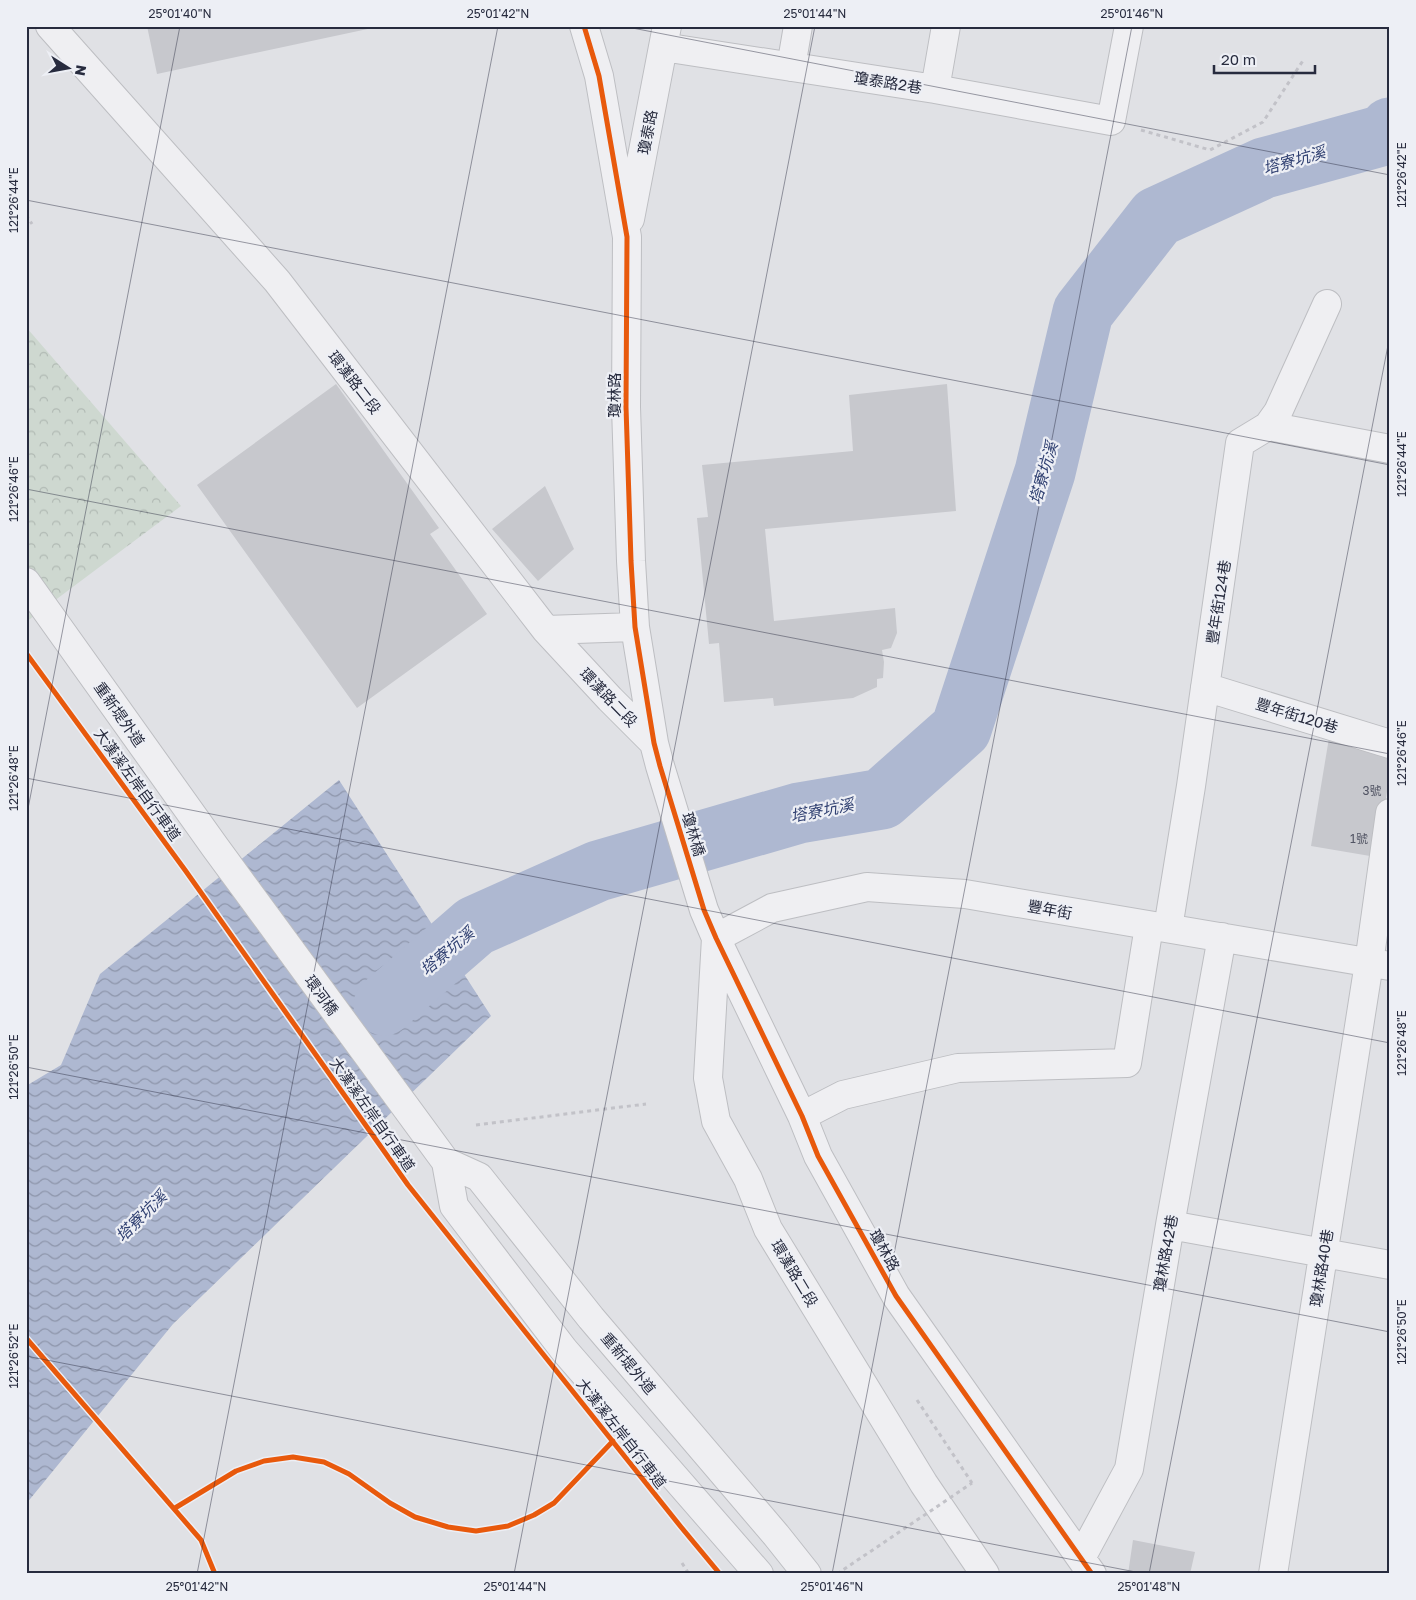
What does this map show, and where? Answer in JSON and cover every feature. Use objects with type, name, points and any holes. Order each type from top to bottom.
[{"type":"street","name":"環漢路二段","points":[[50,26],[277,281],[546,630],[657,755]]},
{"type":"street","name":"瓊林路","points":[[584,26],[599,76],[627,237],[626,408],[631,561],[636,627],[657,755]]},
{"type":"street","points":[[791,67],[798,26]]},
{"type":"street","points":[[935,89],[946,26]]},
{"type":"street","points":[[1112,121],[1129,26]]},
{"type":"street","name":"瓊泰路","points":[[627,237],[665,37]]},
{"type":"street","name":"瓊泰路2巷","points":[[665,37],[791,67],[935,89],[1112,121]]},
{"type":"street","name":"豐年街124巷","points":[[802,1116],[843,1095],[958,1068],[1127,1063],[1191,786],[1221,588],[1240,443],[1268,426],[1278,412],[1327,304]]},
{"type":"street","points":[[1268,426],[1390,449]]},
{"type":"street","name":"重新堤外道","points":[[26,582],[215,847]]},
{"type":"street","points":[[546,630],[636,627]]},
{"type":"street","name":"豐年街120巷","points":[[1205,687],[1390,744]]},
{"type":"street","name":"瓊林橋","points":[[657,755],[704,910]]},
{"type":"street","points":[[1379,964],[1390,813]]},
{"type":"street","name":"環河橋","points":[[215,847],[438,1152]]},
{"type":"street","name":"豐年街","points":[[716,938],[772,908],[867,887],[965,894],[1379,964]]},
{"type":"street","name":"瓊林路","points":[[704,910],[802,1116],[818,1156],[896,1296],[1086,1566]]},
{"type":"street","name":"瓊林路42巷","points":[[1086,1566],[1129,1469],[1170,1225],[1222,937]]},
{"type":"street","name":"環漢路二段","points":[[716,938],[708,1078],[716,1121],[748,1179],[768,1229],[924,1484],[985,1574]]},
{"type":"street","name":"瓊林路40巷","points":[[1273,1574],[1323,1253],[1379,964]]},
{"type":"street","points":[[438,1152],[454,1206],[540,1320],[759,1574]]},
{"type":"street","name":"重新堤外道","points":[[438,1152],[479,1177],[591,1318],[807,1574]]},
{"type":"street","points":[[1170,1225],[1390,1264]]},
{"type":"path","points":[[1112,121],[1210,150],[1263,122],[1304,59]]},
{"type":"path","points":[[26,215],[32,224]]},
{"type":"path","points":[[476,1125],[646,1104]]},
{"type":"path","points":[[837,1574],[972,1483],[917,1400]]},
{"type":"path","points":[[681,1554],[682,1563],[689,1574]]},
{"type":"green space","points":[[26,327],[181,506],[26,622]]},
{"type":"water","points":[[339,780],[491,1016],[173,1324],[26,1504],[26,1086],[61,1065],[100,974]]},
{"type":"building","points":[[147,26],[376,26],[377,27],[157,74]]},
{"type":"building","points":[[336,384],[439,528],[430,534],[487,614],[357,708],[197,485]]},
{"type":"building","points":[[947,384],[956,511],[765,529],[774,621],[895,608],[897,633],[891,648],[882,650],[884,662],[883,678],[877,679],[877,687],[853,698],[774,706],[773,698],[724,702],[719,643],[709,644],[697,518],[708,517],[702,465],[853,451],[849,395]]},
{"type":"building","points":[[545,486],[574,549],[538,581],[492,529]]},
{"type":"building","points":[[1329,738],[1390,748],[1390,774],[1376,857],[1311,846]]},
{"type":"building","points":[[1133,1540],[1195,1552],[1190,1574],[1128,1574]]},
{"type":"waterway","name":"塔寮坑溪","points":[[384,1005],[475,926],[598,871],[799,813],[882,799],[961,729],[1045,472],[1083,312],[1157,217],[1264,168],[1384,135],[1390,128]]},
{"type":"cycle path","points":[[584,26],[599,76],[627,237],[626,407],[635,627],[654,743],[704,910],[802,1116],[818,1156],[896,1296],[1092,1574]]},
{"type":"cycle path","name":"大漢溪左岸自行車道","points":[[26,653],[185,870],[408,1185],[720,1574]]},
{"type":"cycle path","points":[[26,1338],[201,1540],[215,1574]]},
{"type":"cycle path","name":"大漢溪左岸自行車道","points":[[175,1508],[236,1471],[264,1461],[293,1457],[324,1462],[349,1474],[390,1503],[415,1517],[448,1527],[476,1531],[508,1526],[534,1515],[554,1503],[613,1441]]}]
